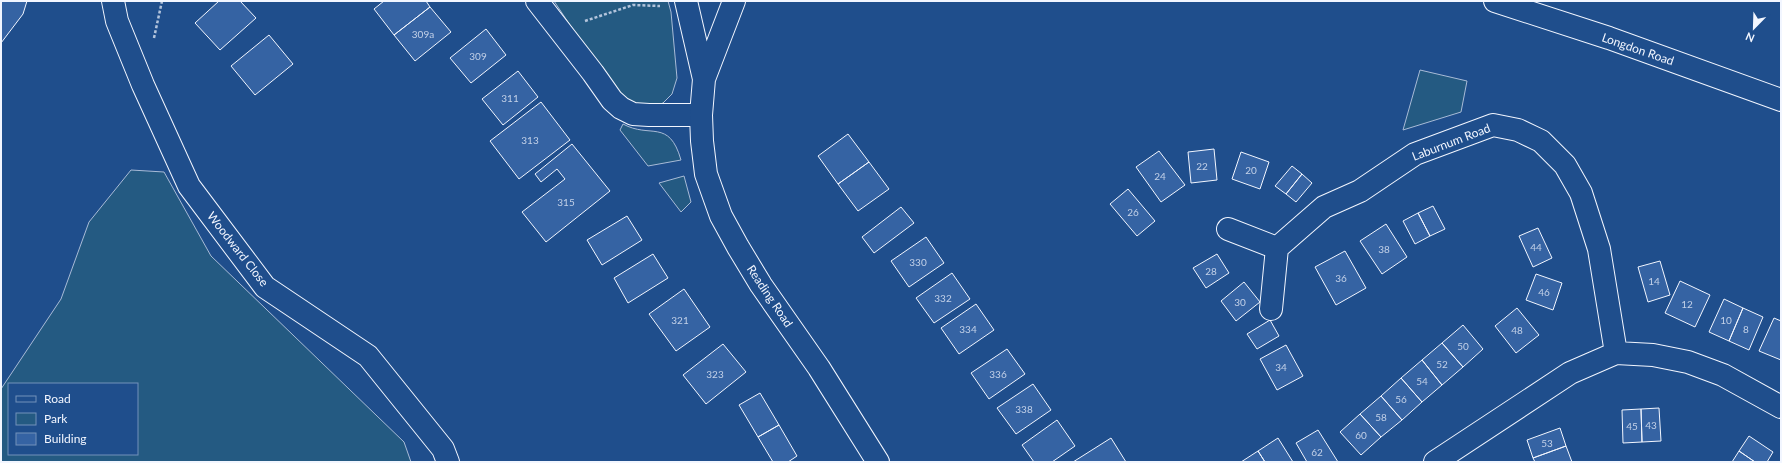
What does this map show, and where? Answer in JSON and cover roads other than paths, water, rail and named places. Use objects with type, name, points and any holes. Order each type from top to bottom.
[{"type":"street","name":"Woodward Close","points":[[113,1],[117,21],[143,85],[189,186],[265,287],[368,356],[443,449],[448,462]]},
{"type":"street","points":[[537,1],[612,100],[621,108],[634,114],[700,116]]},
{"type":"street","name":"Reading Road","points":[[734,1],[704,80],[700,116],[706,174],[721,216],[761,285],[813,360],[878,462]]},
{"type":"street","name":"Longdon Road","points":[[1495,1],[1610,38],[1781,100]]},
{"type":"street","name":"Reading Road","points":[[677,4],[704,80]]},
{"type":"street","name":"Laburnum Road","points":[[1277,248],[1324,207],[1360,191],[1415,154],[1493,124],[1518,130],[1542,142],[1565,165],[1581,193],[1599,249],[1616,353]]},
{"type":"street","points":[[1228,229],[1277,248],[1272,309]]},
{"type":"street","points":[[1435,462],[1570,374],[1616,353],[1653,355],[1688,362],[1723,375],[1781,407]]}]
